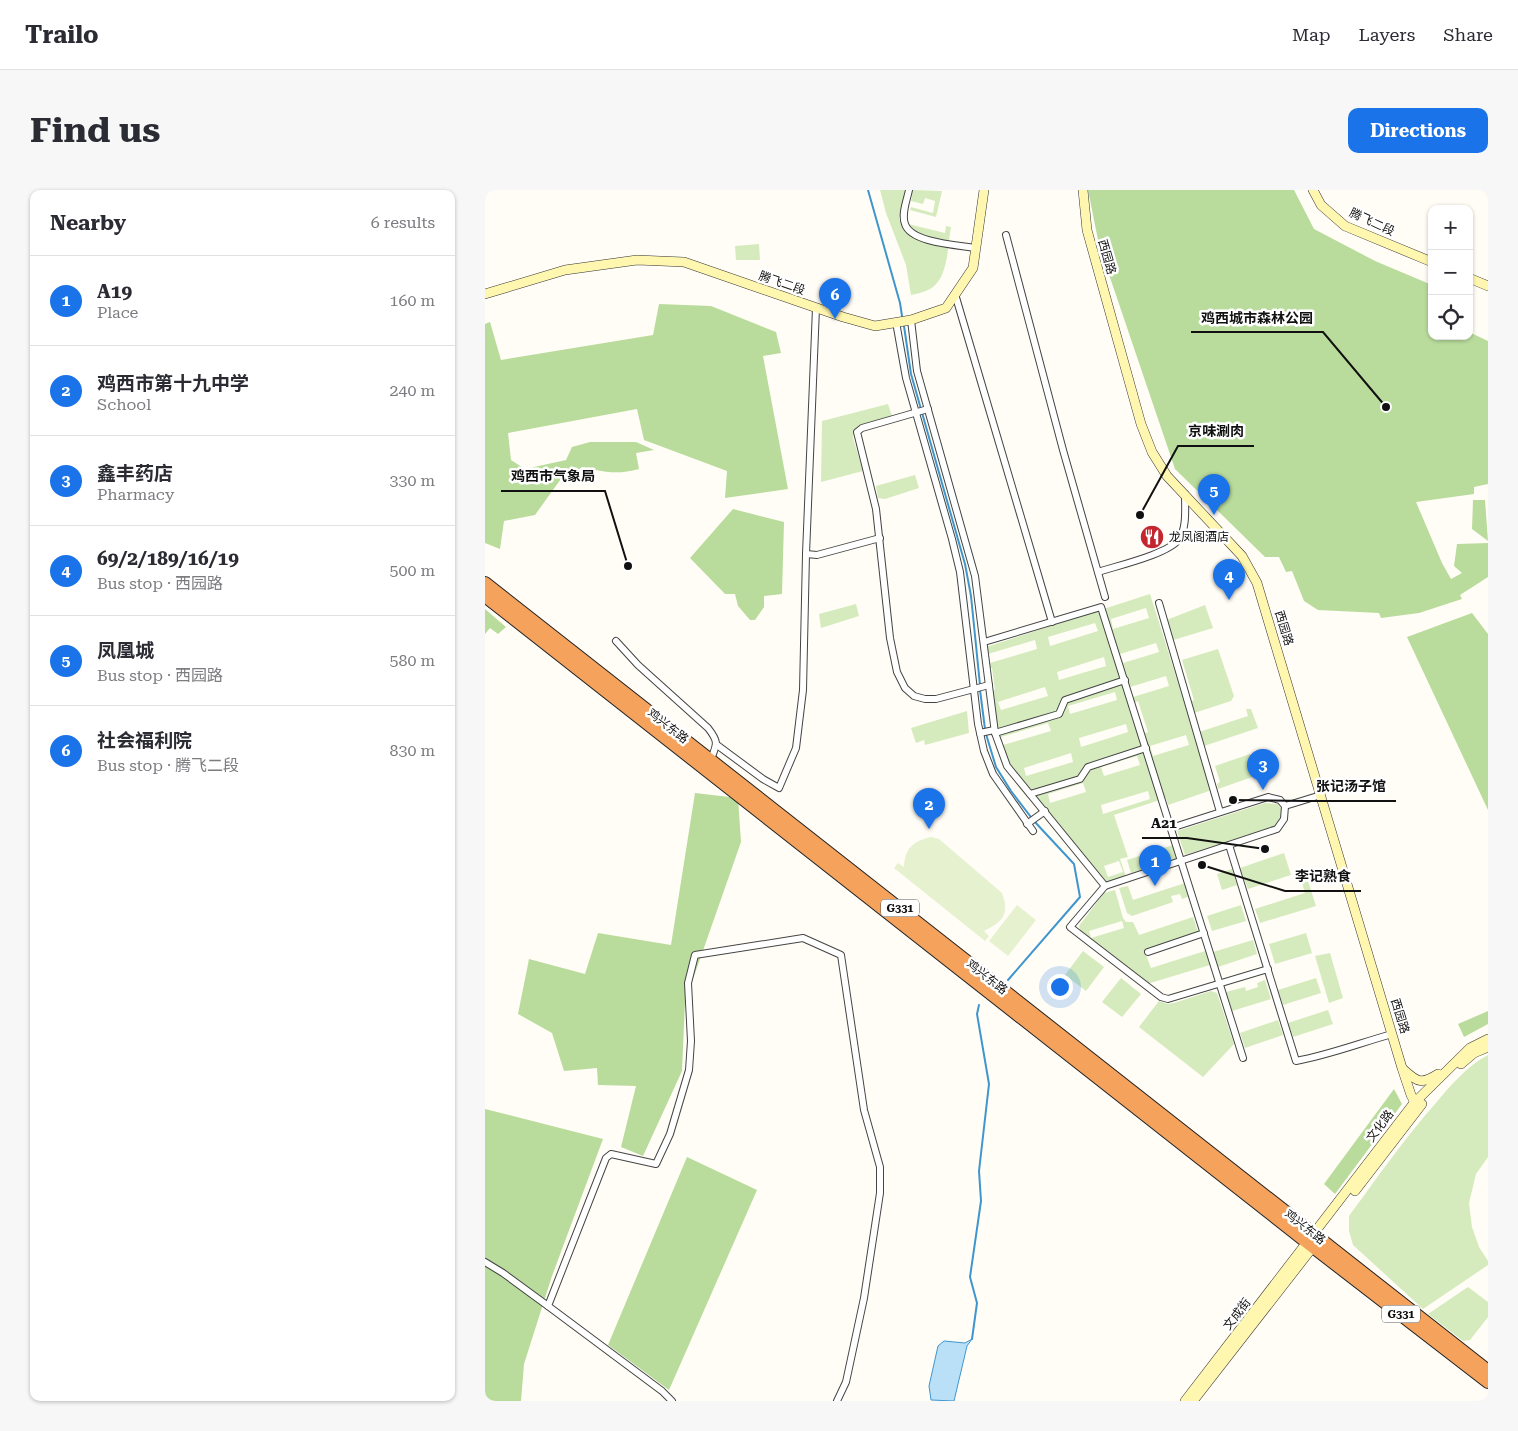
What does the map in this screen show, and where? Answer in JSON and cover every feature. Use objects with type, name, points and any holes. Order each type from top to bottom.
[{"type":"highway","name":"鸡兴东路","points":[[485,583],[711,759],[1314,1240],[1488,1382]]},
{"type":"highway","name":"鸡兴东路","points":[[485,596],[1314,1240],[1488,1371]]},
{"type":"main road","name":"腾飞二段","points":[[485,294],[565,270],[637,260],[684,262],[816,308],[875,326],[911,320],[946,308],[973,268],[984,190]]},
{"type":"main road","name":"西园路","points":[[1083,190],[1087,230],[1141,424],[1152,452],[1167,476],[1243,556],[1257,583],[1402,1068],[1416,1105]]},
{"type":"main road","name":"腾飞二段","points":[[1313,190],[1321,205],[1345,226],[1428,260]]},
{"type":"main road","points":[[1473,280],[1488,286]]},
{"type":"main road","name":"文化路","points":[[1416,1105],[1449,1067],[1471,1048],[1488,1039]]},
{"type":"main road","name":"文化路","points":[[1314,1240],[1396,1125],[1474,1053],[1488,1047]]},
{"type":"main road","points":[[1402,1068],[1415,1080],[1427,1081],[1449,1067]]},
{"type":"main road","name":"文成街","points":[[1185,1401],[1314,1240]]},
{"type":"main road","name":"文成街","points":[[1193,1401],[1314,1240]]},
{"type":"street","points":[[909,190],[903,218],[905,226],[912,234],[925,240],[976,248]]},
{"type":"street","points":[[1007,235],[1060,441],[1105,597]]},
{"type":"street","points":[[955,294],[1052,622]]},
{"type":"street","points":[[616,642],[638,665],[708,728],[715,738],[717,745],[763,779],[779,788],[795,748],[803,690],[806,554],[816,308]]},
{"type":"street","points":[[911,320],[918,375],[975,576],[995,731],[1007,766],[1105,886]]},
{"type":"street","points":[[896,322],[906,378],[960,572],[983,751],[993,774],[1033,831]]},
{"type":"street","points":[[901,348],[914,346]]},
{"type":"street","points":[[906,378],[918,375]]},
{"type":"street","points":[[927,409],[862,428],[857,432],[876,509],[890,638],[897,672],[905,688],[914,696],[925,699],[989,685]]},
{"type":"street","points":[[1098,572],[1170,548],[1180,538],[1184,523],[1185,494]]},
{"type":"street","points":[[806,554],[817,555],[879,538]]},
{"type":"street","points":[[1159,602],[1220,812]]},
{"type":"street","points":[[983,642],[1101,607],[1243,1058]]},
{"type":"street","points":[[980,733],[995,731],[1059,714],[1065,700],[1125,680]]},
{"type":"street","points":[[711,759],[717,745]]},
{"type":"street","points":[[1030,794],[1080,779],[1088,767],[1146,748]]},
{"type":"street","points":[[1285,806],[1321,795]]},
{"type":"street","points":[[1171,828],[1268,797],[1280,800],[1285,806],[1284,819],[1277,829],[1105,886],[1070,927],[1161,997],[1168,999],[1268,969]]},
{"type":"street","points":[[1027,824],[1045,811]]},
{"type":"street","points":[[1229,845],[1296,1061],[1345,1050],[1392,1034]]},
{"type":"street","points":[[1149,952],[1204,933]]},
{"type":"street","points":[[548,1306],[606,1158],[611,1154],[656,1164],[670,1134],[689,1070],[691,1041],[688,983],[695,954],[803,938],[841,955],[863,1110],[880,1167],[880,1193],[864,1298],[846,1382],[837,1401]]},
{"type":"street","points":[[485,1262],[548,1306],[673,1401]]},
{"type":"green space","points":[[880,190],[905,190],[899,220],[945,233],[946,226],[951,227],[943,272],[936,284],[928,290],[911,295],[906,265],[886,213]]},
{"type":"green space","points":[[913,190],[942,191],[936,217],[910,210],[911,207],[933,213],[935,201],[925,198],[923,204],[911,201]]},
{"type":"green space","points":[[1088,190],[1294,190],[1314,229],[1375,261],[1428,283],[1428,340],[1473,340],[1473,334],[1488,341],[1488,484],[1474,487],[1474,494],[1416,502],[1442,563],[1451,579],[1462,573],[1454,566],[1457,544],[1488,543],[1488,577],[1460,595],[1462,599],[1419,613],[1381,618],[1379,613],[1318,610],[1304,601],[1292,571],[1286,572],[1279,557],[1265,557],[1175,469],[1099,245]]},
{"type":"green space","points":[[759,244],[760,260],[736,260],[735,246]]},
{"type":"green space","points":[[659,304],[711,306],[776,332],[781,353],[763,356],[788,489],[725,498],[727,471],[644,440],[637,409],[508,433],[511,460],[525,469],[566,460],[572,447],[590,442],[636,442],[654,450],[636,453],[639,469],[610,472],[582,467],[572,475],[563,476],[535,515],[504,521],[500,549],[485,543],[485,324],[490,322],[501,360],[653,335]]},
{"type":"green space","points":[[888,404],[892,416],[859,425],[854,431],[853,438],[863,471],[821,482],[822,421]]},
{"type":"green space","points":[[915,475],[919,488],[885,499],[878,498],[876,486]]},
{"type":"green space","points":[[1473,500],[1485,500],[1488,541],[1472,529]]},
{"type":"green space","points":[[733,509],[784,522],[782,594],[764,596],[764,607],[755,620],[750,620],[738,606],[735,594],[725,594],[690,558]]},
{"type":"green space","points":[[1150,594],[1212,790],[1168,805],[1166,798],[1114,815],[1128,857],[1120,859],[1126,877],[1105,884],[1020,789],[1004,754],[998,729],[991,691],[995,690],[992,668],[988,668],[986,647]],"holes":[[[1146,608],[1149,618],[1113,629],[1111,619]],[[1095,623],[1098,631],[1050,646],[1048,637]],[[1035,640],[1037,649],[990,663],[988,654]],[[1156,643],[1159,652],[1123,663],[1120,654]],[[1104,657],[1106,666],[1059,680],[1057,672]],[[1166,676],[1169,686],[1133,697],[1130,687]],[[1045,687],[1048,696],[1001,710],[998,702]],[[1115,692],[1117,700],[1070,714],[1068,706]],[[1138,701],[1148,732],[1142,734],[1132,704]],[[1048,723],[1051,731],[1003,745],[1001,737]],[[1126,724],[1128,732],[1081,747],[1079,738]],[[1186,735],[1189,745],[1153,756],[1150,746]],[[1071,753],[1073,762],[1026,776],[1024,768]],[[1137,756],[1140,765],[1104,776],[1101,767]],[[1083,783],[1086,792],[1050,803],[1048,794]],[[1148,791],[1150,799],[1103,814],[1101,805]],[[1119,861],[1123,872],[1108,877],[1104,866]]]},
{"type":"green space","points":[[856,604],[859,616],[821,628],[819,614]]},
{"type":"green space","points":[[1205,605],[1213,628],[1170,641],[1164,621]]},
{"type":"green space","points":[[485,609],[506,627],[498,634],[490,628],[485,634]]},
{"type":"green space","points":[[1472,613],[1488,634],[1488,810],[1407,637]]},
{"type":"green space","points":[[1218,649],[1234,696],[1231,701],[1194,713],[1190,702],[1194,700],[1182,660]]},
{"type":"green space","points":[[1246,709],[1251,709],[1258,728],[1204,746],[1199,732],[1248,716]]},
{"type":"green space","points":[[967,711],[969,733],[925,745],[924,740],[916,743],[911,728]]},
{"type":"green space","points":[[1250,754],[1256,772],[1255,776],[1218,789],[1217,784],[1220,782],[1215,766]]},
{"type":"green space","points":[[695,793],[738,798],[741,842],[685,1002],[682,1071],[643,1156],[621,1147],[636,1086],[598,1085],[597,1068],[564,1071],[552,1033],[518,1014],[529,959],[585,974],[598,933],[671,945]]},
{"type":"green space","points":[[1265,803],[1278,804],[1282,809],[1281,817],[1275,826],[1185,855],[1177,831]]},
{"type":"green space","points":[[931,837],[939,839],[1002,893],[1005,912],[996,924],[984,931],[989,936],[985,941],[894,868],[898,863],[904,867],[906,855],[911,846]]},
{"type":"green space","points":[[1173,845],[1178,858],[1131,873],[1127,860]]},
{"type":"green space","points":[[1284,853],[1291,875],[1248,889],[1240,868]]},
{"type":"green space","points":[[1232,869],[1237,885],[1222,890],[1217,874]]},
{"type":"green space","points":[[1308,881],[1316,906],[1260,923],[1255,909],[1305,893],[1302,883]]},
{"type":"green space","points":[[1185,883],[1190,896],[1182,899],[1180,894],[1171,896],[1173,902],[1132,916],[1127,913],[1119,888],[1128,886],[1133,900]]},
{"type":"green space","points":[[1115,890],[1123,918],[1126,922],[1133,922],[1139,935],[1193,917],[1198,932],[1144,950],[1151,968],[1205,951],[1210,965],[1147,984],[1133,974],[1134,972],[1081,933],[1079,926],[1104,893]],"holes":[[[1122,921],[1124,928],[1091,938],[1089,931]]]},
{"type":"green space","points":[[1017,905],[1036,920],[1008,956],[989,941]]},
{"type":"green space","points":[[1241,905],[1246,921],[1212,931],[1207,916]]},
{"type":"green space","points":[[1306,933],[1312,953],[1275,964],[1269,944]]},
{"type":"green space","points":[[1253,940],[1257,954],[1218,967],[1213,952]]},
{"type":"green space","points":[[1083,951],[1104,967],[1086,991],[1065,975]]},
{"type":"green space","points":[[1330,953],[1343,998],[1329,1003],[1315,956]]},
{"type":"green space","points":[[1121,978],[1141,994],[1122,1017],[1102,1002]]},
{"type":"green space","points":[[1316,978],[1321,993],[1283,1005],[1278,990]]},
{"type":"green space","points":[[1265,980],[1271,999],[1232,1011],[1226,992],[1245,987],[1246,991],[1258,987],[1257,983]]},
{"type":"green space","points":[[1211,991],[1217,993],[1234,1044],[1203,1077],[1139,1027],[1159,1001],[1168,1004],[1174,1003]]},
{"type":"green space","points":[[1328,1010],[1333,1024],[1293,1037],[1288,1023]]},
{"type":"green space","points":[[1488,1011],[1488,1024],[1464,1037],[1458,1024]]},
{"type":"green space","points":[[1278,1020],[1283,1035],[1245,1048],[1240,1033]]},
{"type":"green space","points":[[1488,1055],[1488,1157],[1476,1174],[1469,1203],[1472,1227],[1479,1247],[1488,1261],[1488,1265],[1423,1309],[1353,1245],[1349,1231],[1349,1216],[1402,1145],[1447,1090],[1466,1071]]},
{"type":"green space","points":[[1394,1089],[1402,1104],[1335,1194],[1324,1184]]},
{"type":"green space","points":[[485,1109],[603,1139],[552,1276],[524,1364],[521,1401],[485,1401]]},
{"type":"green space","points":[[687,1157],[757,1190],[669,1390],[608,1345]]},
{"type":"green space","points":[[1468,1287],[1488,1302],[1488,1317],[1470,1340],[1463,1341],[1428,1314]]},
{"type":"water","points":[[972,1339],[967,1346],[954,1401],[931,1400],[929,1386],[938,1346],[944,1341],[965,1343]]},
{"type":"waterway","points":[[868,190],[902,316]]},
{"type":"waterway","points":[[904,326],[911,374],[965,564],[971,596],[980,685]]},
{"type":"waterway","points":[[980,690],[985,729]]},
{"type":"waterway","points":[[986,734],[996,767],[1011,791],[1034,821],[1074,864],[1080,897],[1008,980]]},
{"type":"waterway","points":[[972,1339],[977,1303],[970,1277],[981,1201],[979,1171],[989,1084],[977,1014],[979,1005]]},
{"type":"place","name":"社会福利院","points":[[835,319]]},
{"type":"place","name":"鸡西城市森林公园","points":[[1386,407]]},
{"type":"place","name":"京味涮肉","points":[[1140,515]]},
{"type":"place","name":"凤凰城","points":[[1214,515]]},
{"type":"place","name":"龙凤阁酒店","points":[[1152,537]]},
{"type":"place","name":"鸡西市气象局","points":[[628,566]]},
{"type":"place","name":"69/2/189/16/19","points":[[1229,600]]},
{"type":"place","name":"鑫丰药店","points":[[1263,790]]},
{"type":"place","name":"张记汤子馆","points":[[1233,800]]},
{"type":"place","name":"鸡西市第十九中学","points":[[929,829]]},
{"type":"place","name":"A21","points":[[1265,849]]},
{"type":"place","name":"李记熟食","points":[[1202,865]]},
{"type":"place","name":"A19","points":[[1155,886]]}]
